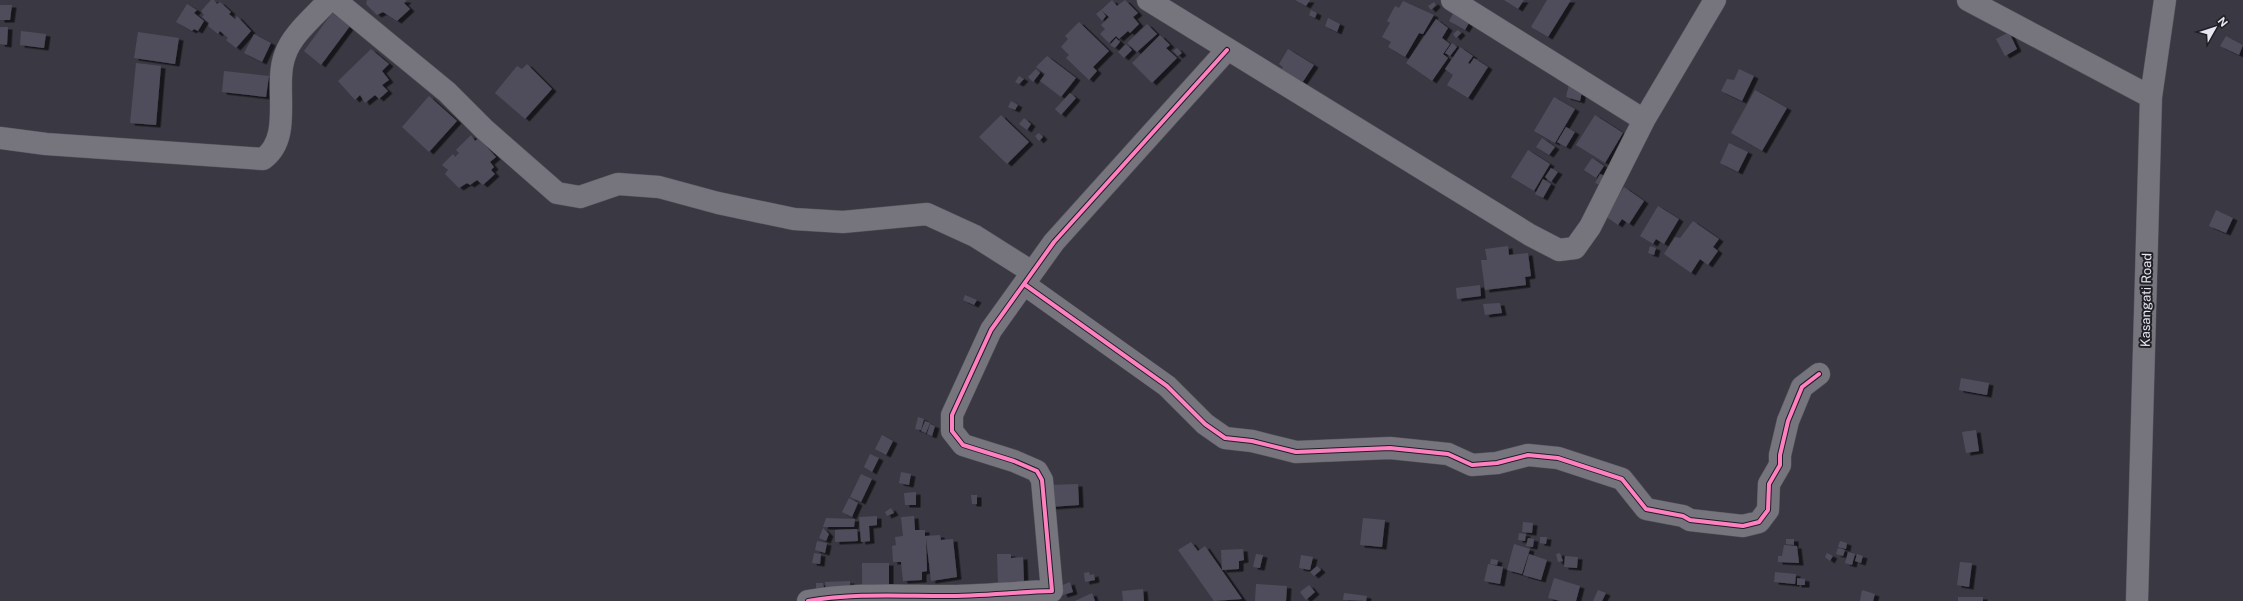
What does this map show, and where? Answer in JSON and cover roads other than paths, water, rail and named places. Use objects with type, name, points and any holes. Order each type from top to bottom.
[{"type":"street","points":[[0,138],[46,144],[263,159],[273,151],[279,135],[281,74],[284,56],[290,44],[329,0]]},
{"type":"street","points":[[335,0],[447,92],[484,129],[557,193],[580,197],[618,184],[659,187],[718,203],[794,219],[843,222],[926,214],[975,236],[1167,386],[1205,424],[1225,438],[1252,441],[1296,452],[1390,448],[1441,453],[1448,454],[1472,465],[1497,463],[1528,454],[1558,458],[1622,479],[1646,509],[1683,516],[1690,520],[1743,526],[1759,522],[1768,510],[1769,484],[1780,465],[1780,455],[1788,421],[1802,388],[1819,374]]},
{"type":"street","points":[[1148,0],[1466,197],[1530,235],[1559,250],[1575,248],[1590,228],[1644,120],[1715,0]]},
{"type":"street","points":[[1452,0],[1644,120]]},
{"type":"street","points":[[1968,0],[2151,97]]},
{"type":"street","name":"Kasangati Road","points":[[2137,601],[2151,97],[2164,1]]},
{"type":"street","points":[[808,601],[836,596],[926,598],[1052,591],[1042,480],[1037,471],[1014,461],[963,445],[952,431],[952,415],[991,330],[1054,242],[1227,50]]}]
